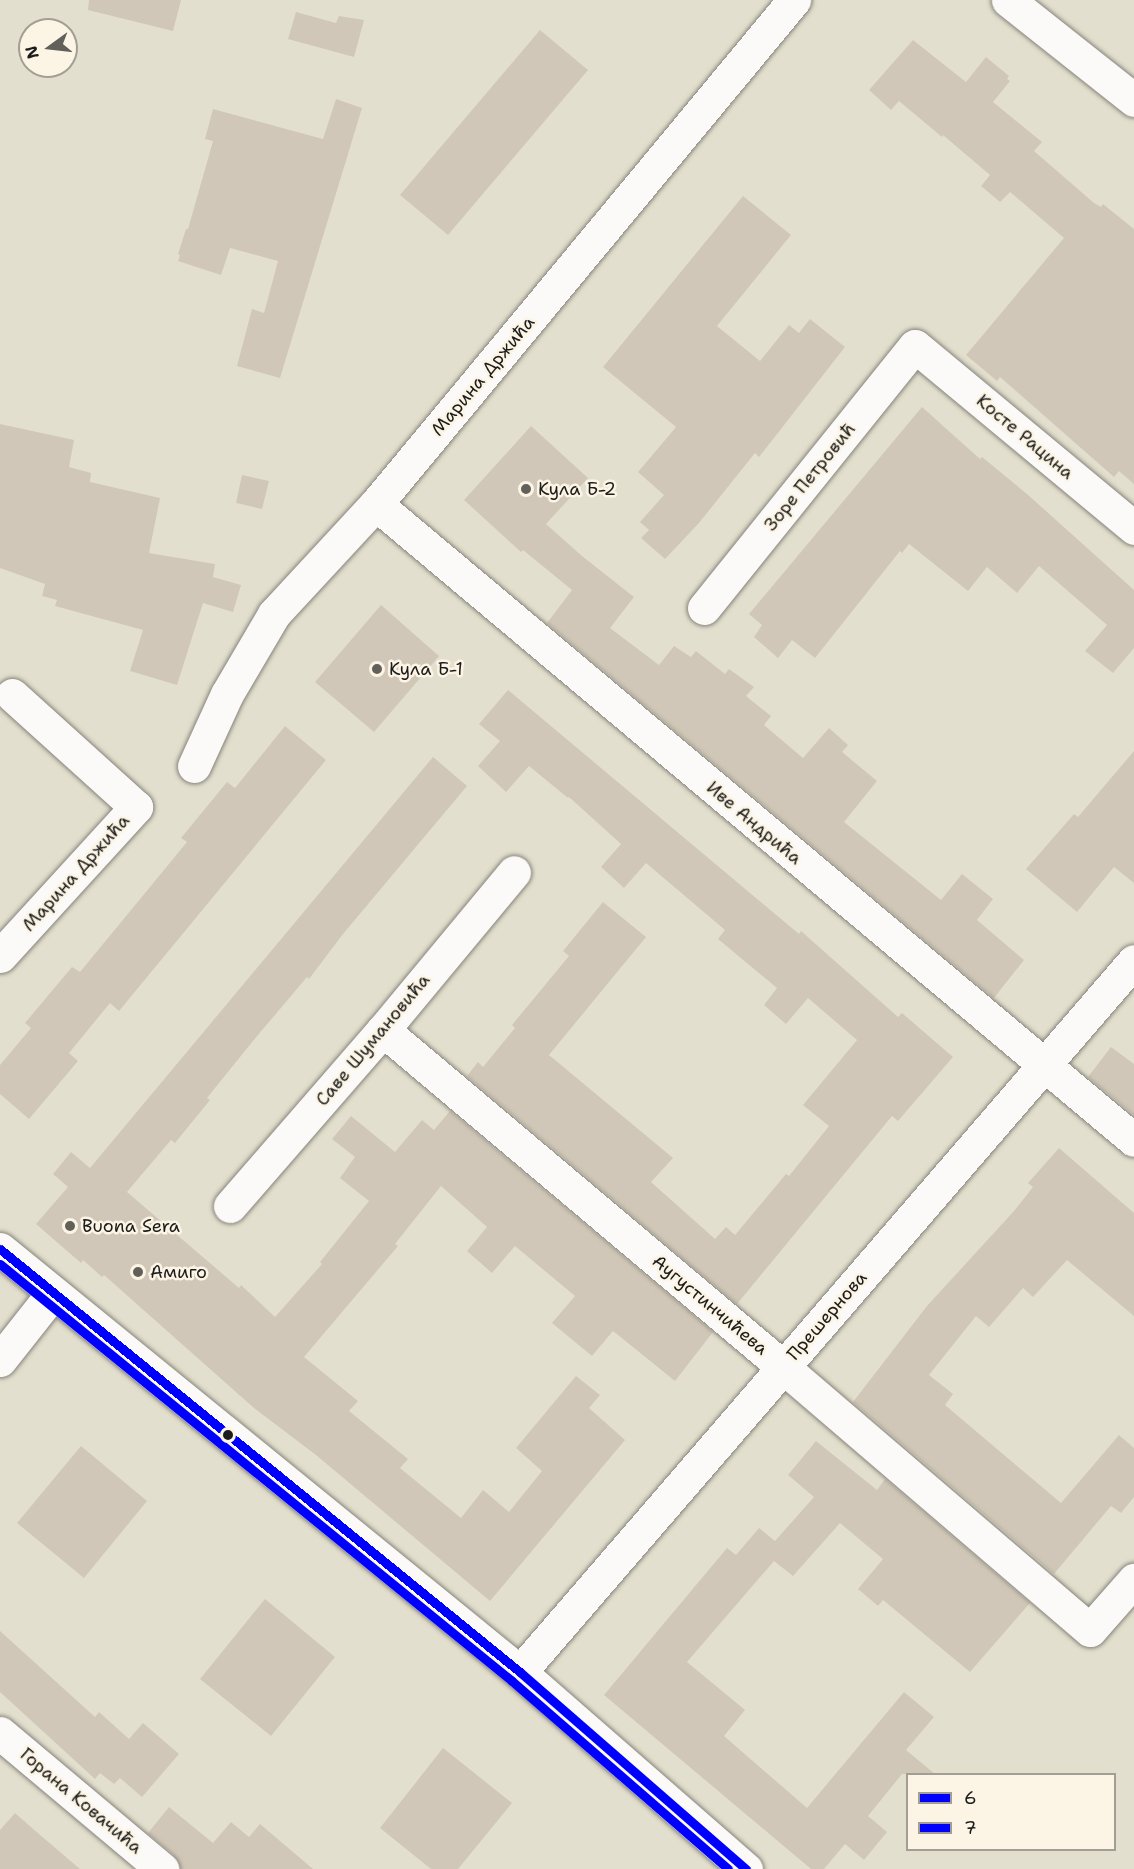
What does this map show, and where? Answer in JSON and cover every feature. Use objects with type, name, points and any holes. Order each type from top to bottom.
[{"type":"street","name":"Марина Држића","points":[[194,766],[227,694],[274,614],[376,504],[794,0]]},
{"type":"street","points":[[1008,0],[1134,100]]},
{"type":"street","name":"Косте Рацина","points":[[915,346],[1134,528]]},
{"type":"street","name":"Зоре Петровић","points":[[704,608],[915,346]]},
{"type":"street","name":"Иве Андрића","points":[[376,504],[1134,1140]]},
{"type":"street","name":"Марина Држића","points":[[0,956],[136,807],[12,695]]},
{"type":"street","name":"Саве Шумановића","points":[[230,1206],[383,1030],[514,872]]},
{"type":"street","name":"Прешернова","points":[[520,1672],[1134,961]]},
{"type":"street","name":"Аугустинчићева","points":[[383,1030],[783,1367],[1090,1630],[1134,1580]]},
{"type":"street","points":[[0,1249],[520,1672],[746,1869]]},
{"type":"street","points":[[0,1360],[53,1293]]},
{"type":"street","name":"Горана Ковачића","points":[[0,1732],[162,1869]]},
{"type":"building","points":[[89,0],[181,0],[173,31],[88,10]]},
{"type":"building","points":[[296,12],[336,23],[339,16],[364,20],[354,57],[288,39]]},
{"type":"building","points":[[540,30],[588,70],[448,235],[400,195]]},
{"type":"building","points":[[913,40],[966,82],[986,57],[1009,76],[1007,79],[1010,81],[993,102],[1042,142],[1034,151],[1094,203],[1101,207],[1103,204],[1134,229],[1134,484],[1119,471],[1114,477],[1000,377],[997,381],[966,355],[1064,238],[1010,192],[1000,202],[981,186],[990,175],[899,101],[891,110],[869,90]]},
{"type":"building","points":[[336,99],[362,108],[280,378],[237,366],[252,309],[264,313],[278,261],[230,248],[221,275],[178,261],[180,255],[178,254],[186,229],[188,229],[213,141],[205,139],[213,109],[323,139]]},
{"type":"building","points":[[743,196],[791,235],[717,326],[760,361],[789,325],[799,333],[810,319],[845,347],[759,457],[755,453],[699,523],[665,559],[641,538],[649,530],[640,522],[664,495],[638,472],[676,427],[603,367]]},
{"type":"building","points":[[922,407],[980,459],[982,457],[1027,494],[1134,590],[1134,648],[1113,673],[1085,651],[1107,625],[1039,566],[1017,593],[987,567],[968,591],[909,544],[902,553],[900,551],[815,658],[792,640],[778,658],[754,637],[762,625],[749,614]]},
{"type":"building","points":[[0,424],[74,440],[69,467],[91,473],[90,482],[160,498],[149,553],[215,564],[213,577],[241,585],[233,612],[203,603],[177,685],[130,671],[143,630],[55,606],[57,600],[42,596],[45,584],[0,568]]},
{"type":"building","points":[[531,426],[588,478],[546,524],[634,597],[610,628],[659,665],[674,646],[691,657],[696,651],[725,674],[729,669],[754,687],[746,696],[771,716],[764,725],[803,758],[829,728],[848,745],[842,752],[877,781],[844,822],[941,900],[962,874],[993,899],[977,920],[1024,960],[994,998],[547,623],[572,590],[523,550],[521,552],[464,500]]},
{"type":"building","points":[[242,475],[269,481],[262,509],[236,503]]},
{"type":"building","name":"Кула Б-1","points":[[381,605],[439,656],[374,732],[315,682]]},
{"type":"building","points":[[508,690],[799,934],[801,931],[898,1017],[902,1013],[953,1057],[898,1121],[892,1116],[737,1304],[467,1076],[478,1062],[483,1067],[515,1028],[512,1025],[569,956],[563,951],[603,902],[646,937],[549,1055],[673,1158],[651,1182],[715,1239],[726,1227],[735,1235],[786,1174],[789,1176],[829,1126],[803,1105],[857,1040],[808,998],[786,1024],[764,1005],[777,988],[718,939],[725,930],[646,863],[624,888],[601,867],[621,844],[569,797],[529,766],[506,792],[478,766],[500,741],[479,724]]},
{"type":"building","points":[[285,726],[326,760],[119,1011],[110,1003],[69,1053],[78,1061],[29,1119],[0,1094],[0,1065],[31,1028],[25,1023],[72,967],[80,972],[187,842],[181,838],[227,782],[235,788]]},
{"type":"building","points":[[1134,751],[1134,883],[1114,867],[1077,912],[1026,869],[1074,814],[1078,817]]},
{"type":"building","points":[[433,757],[467,786],[343,934],[309,979],[307,977],[253,1041],[207,1098],[210,1100],[175,1143],[171,1140],[127,1192],[239,1288],[241,1285],[275,1317],[322,1264],[320,1262],[369,1201],[340,1178],[355,1157],[332,1139],[351,1116],[395,1152],[422,1120],[434,1130],[450,1111],[713,1332],[675,1381],[613,1331],[592,1356],[552,1323],[575,1296],[515,1246],[492,1273],[467,1251],[487,1227],[441,1186],[395,1244],[398,1246],[304,1357],[358,1401],[349,1411],[408,1459],[400,1468],[461,1518],[483,1490],[509,1512],[542,1471],[516,1448],[576,1376],[600,1395],[589,1408],[625,1440],[490,1601],[316,1455],[254,1408],[104,1275],[102,1277],[83,1260],[81,1263],[36,1224],[68,1187],[53,1174],[71,1152],[90,1168]]},
{"type":"building","points":[[1111,1047],[1134,1064],[1134,1115],[1088,1077]]},
{"type":"building","points":[[1059,1148],[1134,1213],[1134,1316],[1067,1260],[1033,1297],[1023,1288],[989,1327],[976,1316],[929,1375],[953,1394],[945,1405],[1061,1503],[1119,1435],[1134,1448],[1134,1497],[1121,1513],[1111,1506],[1054,1574],[853,1402],[927,1306],[1014,1211],[1033,1187],[1028,1183]]},
{"type":"building","points":[[816,1441],[877,1490],[885,1479],[1030,1603],[970,1672],[883,1600],[878,1606],[858,1589],[883,1559],[840,1523],[793,1576],[774,1561],[687,1662],[745,1710],[724,1736],[807,1808],[904,1692],[934,1717],[906,1750],[934,1773],[902,1774],[868,1816],[887,1832],[864,1860],[845,1844],[824,1869],[811,1869],[604,1695],[727,1548],[736,1555],[759,1528],[775,1541],[814,1497],[788,1475]]},
{"type":"building","points":[[81,1446],[147,1501],[84,1578],[17,1523]]},
{"type":"building","points":[[265,1599],[335,1657],[271,1736],[200,1679]]},
{"type":"building","points":[[0,1631],[95,1717],[99,1712],[129,1739],[143,1723],[179,1754],[142,1797],[120,1778],[114,1784],[100,1773],[95,1779],[0,1692]]},
{"type":"building","points":[[443,1748],[512,1803],[458,1869],[431,1869],[380,1828]]},
{"type":"building","points":[[169,1807],[213,1843],[231,1822],[249,1837],[260,1824],[313,1869],[180,1869],[174,1855],[148,1833]]},
{"type":"building","points":[[15,1813],[80,1869],[0,1869],[0,1830]]},
{"type":"transit line","name":"6","points":[[0,1249],[520,1672],[746,1869]]},
{"type":"transit line","name":"7","points":[[0,1264],[512,1681],[728,1869]]},
{"type":"place","name":"Кула Б-2","points":[[526,489]]},
{"type":"place","name":"Кула Б-1","points":[[377,669]]},
{"type":"place","name":"Buona Sera","points":[[70,1226]]},
{"type":"place","name":"Амиго","points":[[138,1272]]}]
